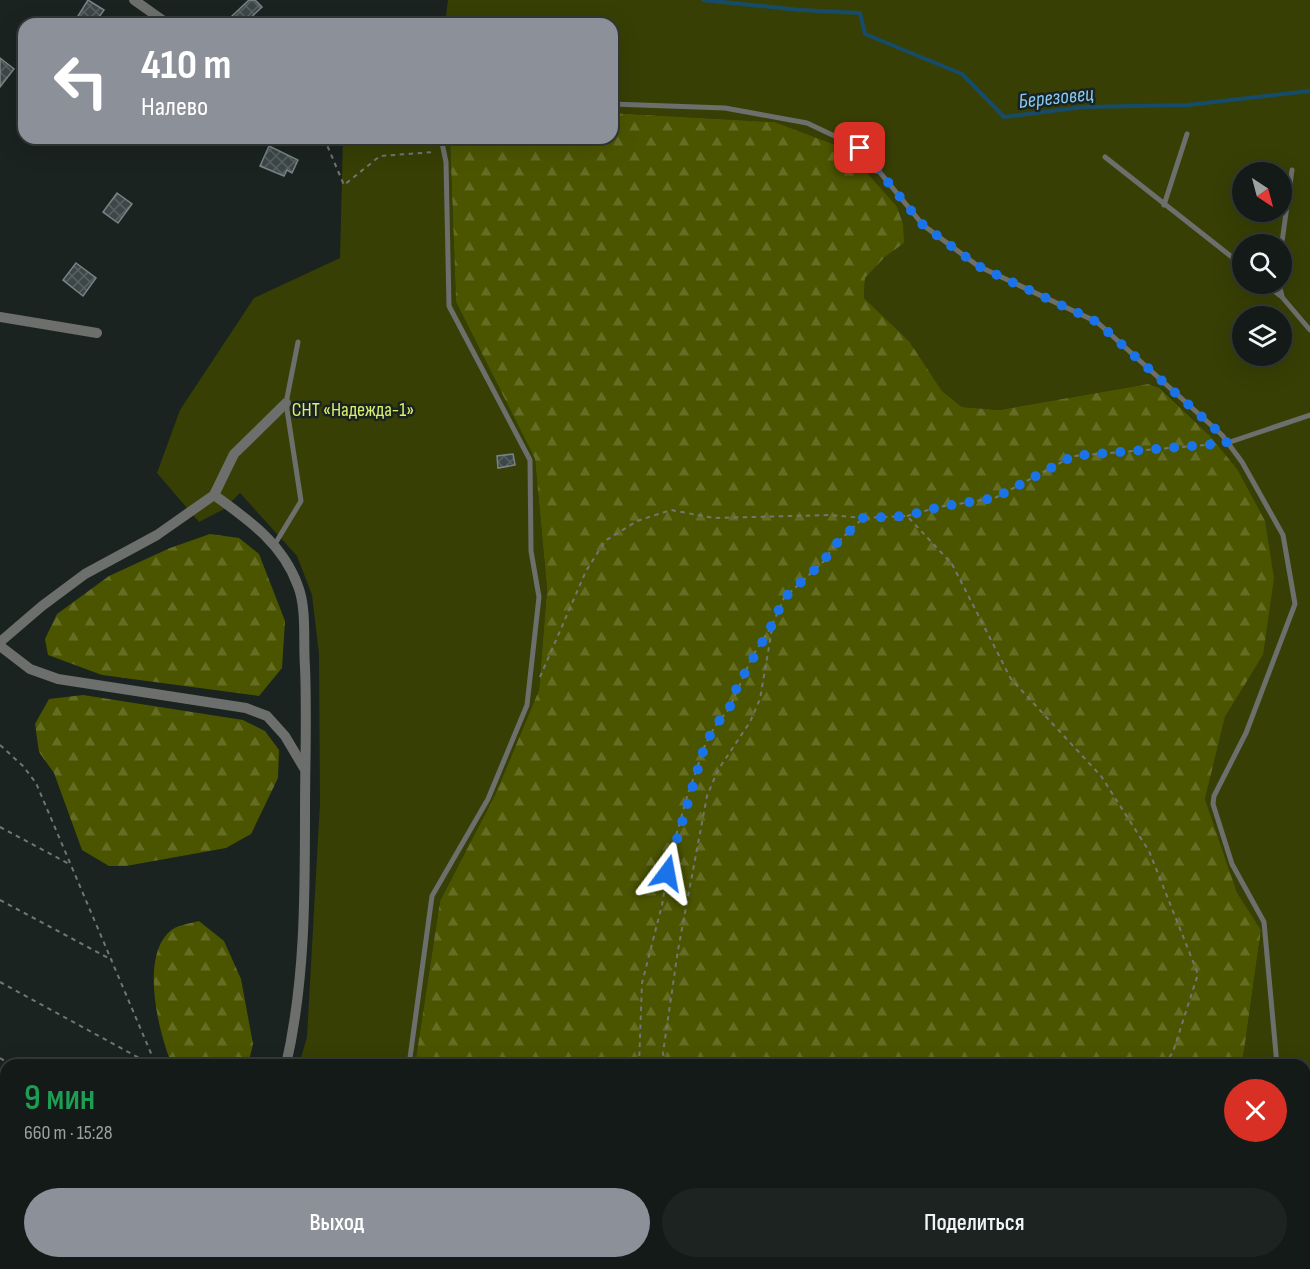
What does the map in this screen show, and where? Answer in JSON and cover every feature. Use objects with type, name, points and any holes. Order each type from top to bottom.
[{"type":"street","points":[[134,0],[160,18]]},
{"type":"street","points":[[0,317],[97,333]]},
{"type":"street","points":[[286,403],[234,454],[214,495],[157,535],[85,574],[42,606],[0,644],[30,669],[58,680],[246,708],[267,716],[285,736],[305,770]]},
{"type":"street","points":[[214,495],[248,519],[275,544],[290,565],[300,589],[306,700],[305,907],[296,1023],[287,1059]]},
{"type":"lane","points":[[618,104],[725,108],[807,123],[860,148],[923,225],[978,266],[1097,322],[1222,435],[1242,462],[1283,536],[1295,604],[1246,733],[1214,796],[1213,804],[1233,864],[1264,922],[1276,1059]]},
{"type":"lane","points":[[1164,205],[1187,134]]},
{"type":"lane","points":[[409,1059],[432,896],[488,798],[527,705],[539,597],[531,551],[530,460],[449,306],[442,144]]},
{"type":"lane","points":[[1106,157],[1232,258]]},
{"type":"lane","points":[[1278,294],[1310,330]]},
{"type":"lane","points":[[275,544],[301,501],[286,403],[298,342]]},
{"type":"lane","points":[[1227,443],[1310,415]]},
{"type":"path","points":[[327,144],[344,184],[380,156],[444,151]]},
{"type":"path","points":[[536,685],[586,572],[605,541],[638,520],[671,510],[714,518],[907,516],[939,507],[995,498],[1073,456],[1227,443]]},
{"type":"path","points":[[907,516],[952,564],[1011,679],[1101,776],[1149,851],[1198,974],[1173,1052],[1168,1059]]},
{"type":"path","points":[[639,1059],[642,983],[662,905],[670,857],[705,745],[715,726],[729,709],[753,655],[773,623],[784,598],[823,562],[834,546],[863,518]]},
{"type":"path","points":[[664,1059],[678,950],[707,796],[718,770],[750,722],[760,699],[773,623]]},
{"type":"path","points":[[0,746],[23,766],[36,783],[153,1059]]},
{"type":"path","points":[[0,827],[71,865]]},
{"type":"path","points":[[0,900],[112,960]]},
{"type":"path","points":[[0,982],[141,1059]]},
{"type":"green space","points":[[448,0],[1310,0],[1310,1059],[1243,1059],[1261,930],[1237,894],[1205,799],[1225,717],[1263,655],[1208,434],[1161,388],[1148,384],[999,410],[962,407],[942,391],[909,341],[864,298],[865,278],[885,257],[904,243],[774,122],[618,113],[618,18],[446,18]]},
{"type":"green space","points":[[618,113],[774,122],[846,149],[897,207],[903,224],[904,243],[885,257],[865,278],[864,298],[909,341],[942,391],[962,407],[999,410],[1148,384],[1160,388],[1208,434],[1237,469],[1265,521],[1274,578],[1263,655],[1225,717],[1205,799],[1237,893],[1261,930],[1243,1059],[416,1059],[440,901],[495,795],[539,690],[547,589],[535,459],[456,302],[450,144],[618,144]]},
{"type":"green space","name":"СНТ «Надежда-1»","points":[[343,144],[450,144],[456,302],[535,459],[547,589],[539,690],[495,795],[440,901],[416,1059],[301,1059],[307,1037],[320,803],[319,654],[312,595],[297,556],[240,493],[224,509],[199,522],[157,473],[180,410],[254,298],[340,258]]},
{"type":"green space","points":[[210,534],[239,538],[259,554],[285,621],[282,668],[259,696],[102,675],[48,655],[45,639],[57,614],[109,576],[170,548]]},
{"type":"green space","points":[[83,695],[243,720],[265,731],[279,750],[278,778],[251,834],[226,848],[126,866],[109,866],[82,850],[54,773],[39,752],[35,724],[49,699]]},
{"type":"green space","points":[[199,921],[224,941],[241,979],[253,1044],[249,1059],[170,1059],[157,1015],[154,974],[156,956],[162,940],[173,929]]},
{"type":"building","points":[[88,0],[104,10],[98,18],[77,18]]},
{"type":"building","points":[[249,0],[255,0],[262,7],[250,18],[232,16]]},
{"type":"building","points":[[0,58],[14,69],[0,87]]},
{"type":"building","points":[[269,146],[298,160],[292,173],[287,170],[284,176],[260,166]]},
{"type":"building","points":[[117,193],[132,204],[118,223],[103,212]]},
{"type":"building","points":[[76,263],[96,278],[83,296],[63,280]]},
{"type":"building","points":[[513,454],[515,465],[498,468],[497,456]]},
{"type":"waterway","name":"Березовец","points":[[703,0],[800,10],[860,13],[865,34],[962,74],[1004,117],[1084,107],[1188,105],[1310,91]]},
{"type":"route","points":[[667,873],[687,797],[705,745],[715,726],[729,709],[737,687],[773,623],[784,598],[823,562],[834,546],[863,518],[907,516],[939,507],[995,498],[1039,472],[1073,456],[1227,443],[1222,435],[1097,322],[978,266],[923,225],[860,148]]}]
